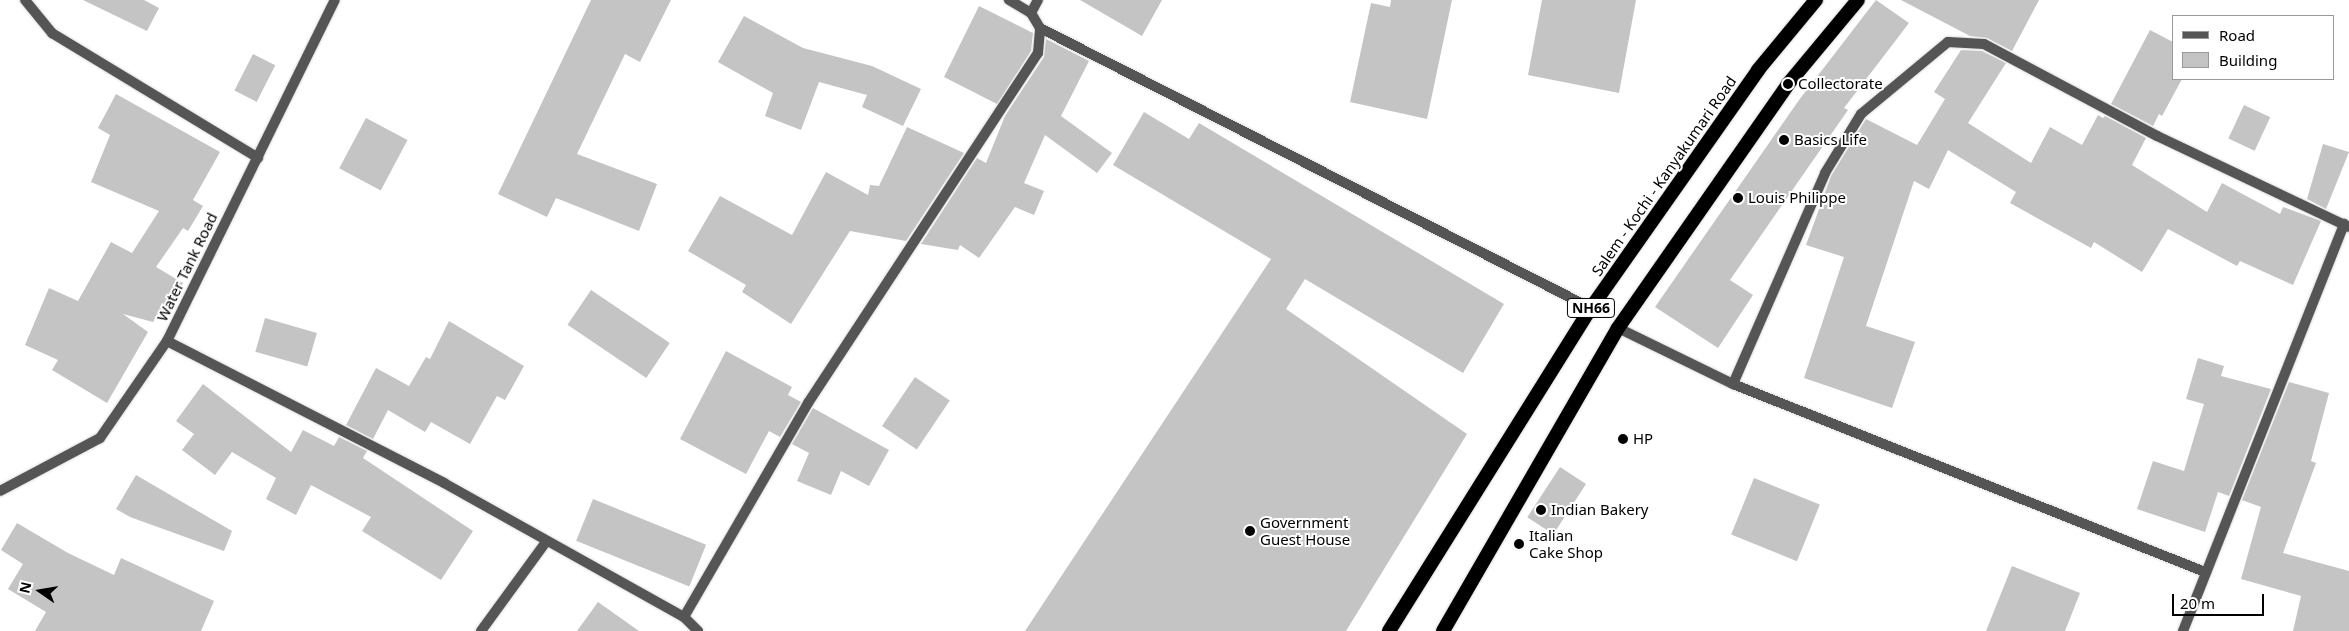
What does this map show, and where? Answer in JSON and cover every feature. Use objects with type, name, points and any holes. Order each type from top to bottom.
[{"type":"highway","name":"Salem - Kochi - Kanyakumari Road","points":[[1389,631],[1591,308],[1758,70],[1816,0]]},
{"type":"highway","name":"NH66","points":[[1446,630],[1618,328],[1788,84],[1858,0]]},
{"type":"street","points":[[25,0],[52,33],[258,158]]},
{"type":"street","name":"Water Tank Road","points":[[0,491],[100,438],[167,340],[335,0]]},
{"type":"street","points":[[1009,0],[1031,13],[1040,28],[1591,308]]},
{"type":"street","points":[[1031,13],[1038,0]]},
{"type":"street","points":[[684,617],[808,403],[1029,69],[1038,53],[1040,28]]},
{"type":"street","points":[[1733,384],[1825,173],[1861,114],[1948,42],[1984,44],[2157,136],[2347,226],[2205,572],[2183,631]]},
{"type":"street","points":[[1618,328],[1733,384],[2205,572]]},
{"type":"street","points":[[167,340],[444,483],[546,542],[684,617],[698,631]]},
{"type":"street","points":[[481,631],[546,542]]},
{"type":"building","points":[[83,0],[144,0],[159,8],[147,31]]},
{"type":"building","points":[[591,0],[671,0],[640,62],[625,54],[577,154],[657,184],[639,231],[556,198],[547,217],[498,194]]},
{"type":"building","points":[[1080,0],[1162,0],[1142,36]]},
{"type":"building","points":[[1391,0],[1452,0],[1427,119],[1350,102],[1371,3],[1390,7]]},
{"type":"building","points":[[1542,0],[1636,0],[1619,93],[1528,75]]},
{"type":"building","points":[[1876,0],[1909,23],[1844,108],[1848,110],[1730,280],[1753,295],[1718,348],[1655,307],[1799,100]]},
{"type":"building","points":[[1901,0],[2039,0],[2012,51],[1987,38],[1970,36]]},
{"type":"building","points":[[979,6],[1033,33],[1031,51],[997,104],[944,77]]},
{"type":"building","points":[[744,16],[803,48],[872,66],[921,89],[903,126],[862,107],[867,95],[819,82],[801,130],[765,116],[773,93],[718,62]]},
{"type":"building","points":[[2150,30],[2172,41],[2172,80],[2181,80],[2162,116],[2159,114],[2153,126],[2111,104]]},
{"type":"building","points":[[1046,39],[1089,61],[1061,116],[1112,153],[1097,173],[1045,135],[1024,183],[1044,191],[1034,215],[1015,207],[979,258],[960,245],[958,250],[921,244],[977,158],[986,163],[1005,116],[1044,57]]},
{"type":"building","points":[[1961,50],[1982,51],[2006,63],[1968,123],[2031,163],[2050,127],[2082,145],[2098,115],[2103,118],[2105,116],[2146,138],[2132,165],[2207,212],[2222,183],[2280,214],[2283,207],[2321,221],[2293,285],[2240,261],[2237,266],[2168,229],[2142,272],[2094,242],[2091,248],[2010,203],[2016,192],[1948,150],[1929,189],[1914,181],[1866,326],[1915,342],[1892,408],[1804,378],[1844,257],[1806,245],[1831,176],[1866,119],[1917,145],[1945,99],[1934,92]]},
{"type":"building","points":[[253,54],[275,65],[257,102],[234,91]]},
{"type":"building","points":[[116,94],[220,152],[193,200],[203,206],[188,231],[183,228],[156,267],[183,283],[164,317],[158,314],[153,322],[123,314],[148,332],[107,403],[52,370],[58,360],[25,345],[49,288],[78,301],[111,242],[132,253],[159,211],[91,182],[110,135],[98,128]]},
{"type":"building","points":[[2244,105],[2270,117],[2255,151],[2228,139]]},
{"type":"building","name":"Government Guest House","points":[[1144,112],[1189,139],[1199,123],[1504,304],[1463,373],[1305,279],[1286,309],[1467,434],[1346,631],[1025,631],[1271,259],[1113,165]]},
{"type":"building","points":[[366,118],[407,140],[381,190],[339,168]]},
{"type":"building","points":[[907,127],[964,153],[906,241],[850,231],[791,324],[742,292],[746,285],[688,251],[720,196],[792,235],[826,172],[868,195],[870,185],[879,186]]},
{"type":"building","points":[[2323,144],[2349,152],[2326,209],[2307,199]]},
{"type":"building","points":[[591,290],[670,343],[646,378],[568,325]]},
{"type":"building","points":[[265,318],[317,333],[307,367],[255,352]]},
{"type":"building","points":[[449,321],[524,366],[505,400],[497,396],[470,444],[431,422],[425,432],[388,410],[373,439],[346,425],[376,368],[409,386],[426,357],[430,359]]},
{"type":"building","points":[[726,351],[792,387],[788,395],[801,402],[780,437],[769,431],[746,474],[680,439]]},
{"type":"building","points":[[2198,358],[2224,366],[2221,376],[2271,389],[2229,496],[2218,492],[2205,532],[2137,509],[2153,461],[2184,471],[2204,404],[2186,399]]},
{"type":"building","points":[[915,377],[950,400],[917,449],[882,426]]},
{"type":"building","points":[[2289,382],[2329,393],[2311,461],[2316,463],[2283,553],[2349,571],[2349,631],[2293,631],[2301,596],[2241,579],[2261,507],[2242,500]]},
{"type":"building","points":[[203,384],[291,452],[303,430],[334,446],[339,437],[367,451],[363,458],[473,531],[441,580],[362,531],[371,517],[311,485],[296,515],[266,499],[276,478],[232,452],[215,475],[182,450],[194,434],[176,421]]},
{"type":"building","points":[[813,408],[889,450],[869,486],[841,471],[831,495],[797,481],[809,453],[792,444]]},
{"type":"building","points":[[1560,467],[1586,484],[1553,534],[1527,517]]},
{"type":"building","points":[[136,475],[232,531],[224,551],[130,517],[116,509]]},
{"type":"building","points":[[1754,478],[1820,505],[1797,561],[1731,535]]},
{"type":"building","points":[[593,499],[706,545],[689,586],[576,541]]},
{"type":"building","points":[[17,523],[68,553],[114,575],[121,558],[214,601],[201,631],[35,631],[46,612],[8,589],[23,564],[1,550]]},
{"type":"building","points":[[2012,566],[2080,593],[2065,631],[1986,631]]},
{"type":"building","points":[[598,602],[639,631],[577,631]]},
{"type":"place","name":"Collectorate","points":[[1788,84]]},
{"type":"place","name":"Basics Life","points":[[1784,140]]},
{"type":"place","name":"Louis Philippe","points":[[1738,198]]},
{"type":"place","name":"HP","points":[[1623,439]]},
{"type":"place","name":"Indian Bakery","points":[[1541,510]]},
{"type":"place","name":"Government Guest House","points":[[1250,531]]},
{"type":"place","name":"Italian Cake Shop","points":[[1519,544]]}]
